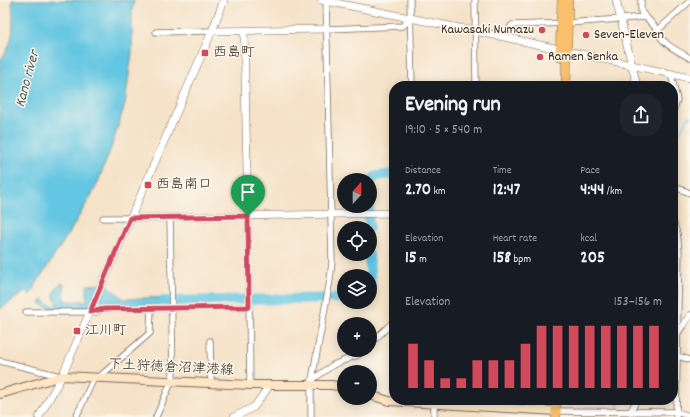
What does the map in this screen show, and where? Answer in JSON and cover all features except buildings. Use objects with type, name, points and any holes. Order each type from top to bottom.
[{"type":"highway","points":[[560,81],[564,24],[562,0]]},
{"type":"highway","points":[[564,24],[568,0]]},
{"type":"highway","points":[[563,51],[566,81]]},
{"type":"main road","name":"下土狩徳倉沼津港線","points":[[0,394],[62,376],[270,386],[312,382],[337,386]]},
{"type":"main road","points":[[377,397],[389,401]]},
{"type":"main road","points":[[464,405],[556,414]]},
{"type":"street","points":[[39,417],[62,376],[212,31],[224,0]]},
{"type":"street","points":[[311,417],[312,382],[332,262],[327,29],[325,0],[504,37],[690,78]]},
{"type":"street","points":[[410,0],[412,81]]},
{"type":"street","points":[[475,0],[476,81]]},
{"type":"street","points":[[616,0],[636,81]]},
{"type":"street","points":[[641,0],[641,12],[658,30],[658,34],[665,42],[690,58]]},
{"type":"street","points":[[658,30],[690,1]]},
{"type":"street","points":[[504,37],[512,25],[564,24],[646,17]]},
{"type":"street","points":[[156,32],[403,26],[410,18]]},
{"type":"street","points":[[244,31],[250,385]]},
{"type":"street","points":[[671,74],[673,81]]},
{"type":"street","points":[[678,188],[690,193]]},
{"type":"street","points":[[103,218],[389,214]]},
{"type":"street","points":[[156,417],[173,378],[170,218]]},
{"type":"street","points":[[678,242],[678,356],[690,360]]},
{"type":"street","points":[[26,312],[90,312],[104,309],[249,307]]},
{"type":"street","points":[[76,417],[96,378],[150,333],[151,308]]},
{"type":"street","points":[[678,336],[690,315]]},
{"type":"street","points":[[377,337],[389,326]]},
{"type":"street","points":[[210,341],[211,383]]},
{"type":"street","points":[[312,382],[333,365],[353,357]]},
{"type":"street","points":[[0,361],[62,376]]},
{"type":"street","points":[[234,417],[254,407],[270,386]]},
{"type":"street","points":[[434,405],[434,417]]},
{"type":"street","points":[[630,412],[634,405]]},
{"type":"street","points":[[556,414],[619,414],[630,412],[690,416]]},
{"type":"water","name":"Kano river","points":[[12,0],[134,0],[132,11],[132,52],[125,104],[111,148],[96,187],[35,288],[30,294],[25,292],[0,309],[0,60],[9,46],[11,39],[13,24]]},
{"type":"water","points":[[60,284],[64,284],[64,301],[87,301],[87,285],[105,284],[124,299],[169,297],[174,304],[50,310],[40,303],[43,299],[48,304],[57,306],[57,301],[54,299],[54,292]]},
{"type":"waterway","points":[[678,135],[690,116]]},
{"type":"waterway","points":[[377,176],[389,175]]},
{"type":"waterway","points":[[369,213],[369,221]]},
{"type":"waterway","points":[[369,261],[370,269]]},
{"type":"waterway","points":[[162,301],[337,298]]},
{"type":"waterway","points":[[618,405],[618,410]]},
{"type":"place","name":"Kawasaki Numazu","points":[[542,30]]},
{"type":"place","name":"Seven-Eleven","points":[[586,35]]},
{"type":"place","name":"西島町","points":[[205,53]]},
{"type":"place","name":"Ramen Senka","points":[[540,57]]},
{"type":"place","name":"西島南口","points":[[148,185]]},
{"type":"place","name":"江川町","points":[[77,331]]},
{"type":"route","points":[[248,216],[249,307],[104,309],[96,312],[90,312],[130,218],[248,216]]}]
